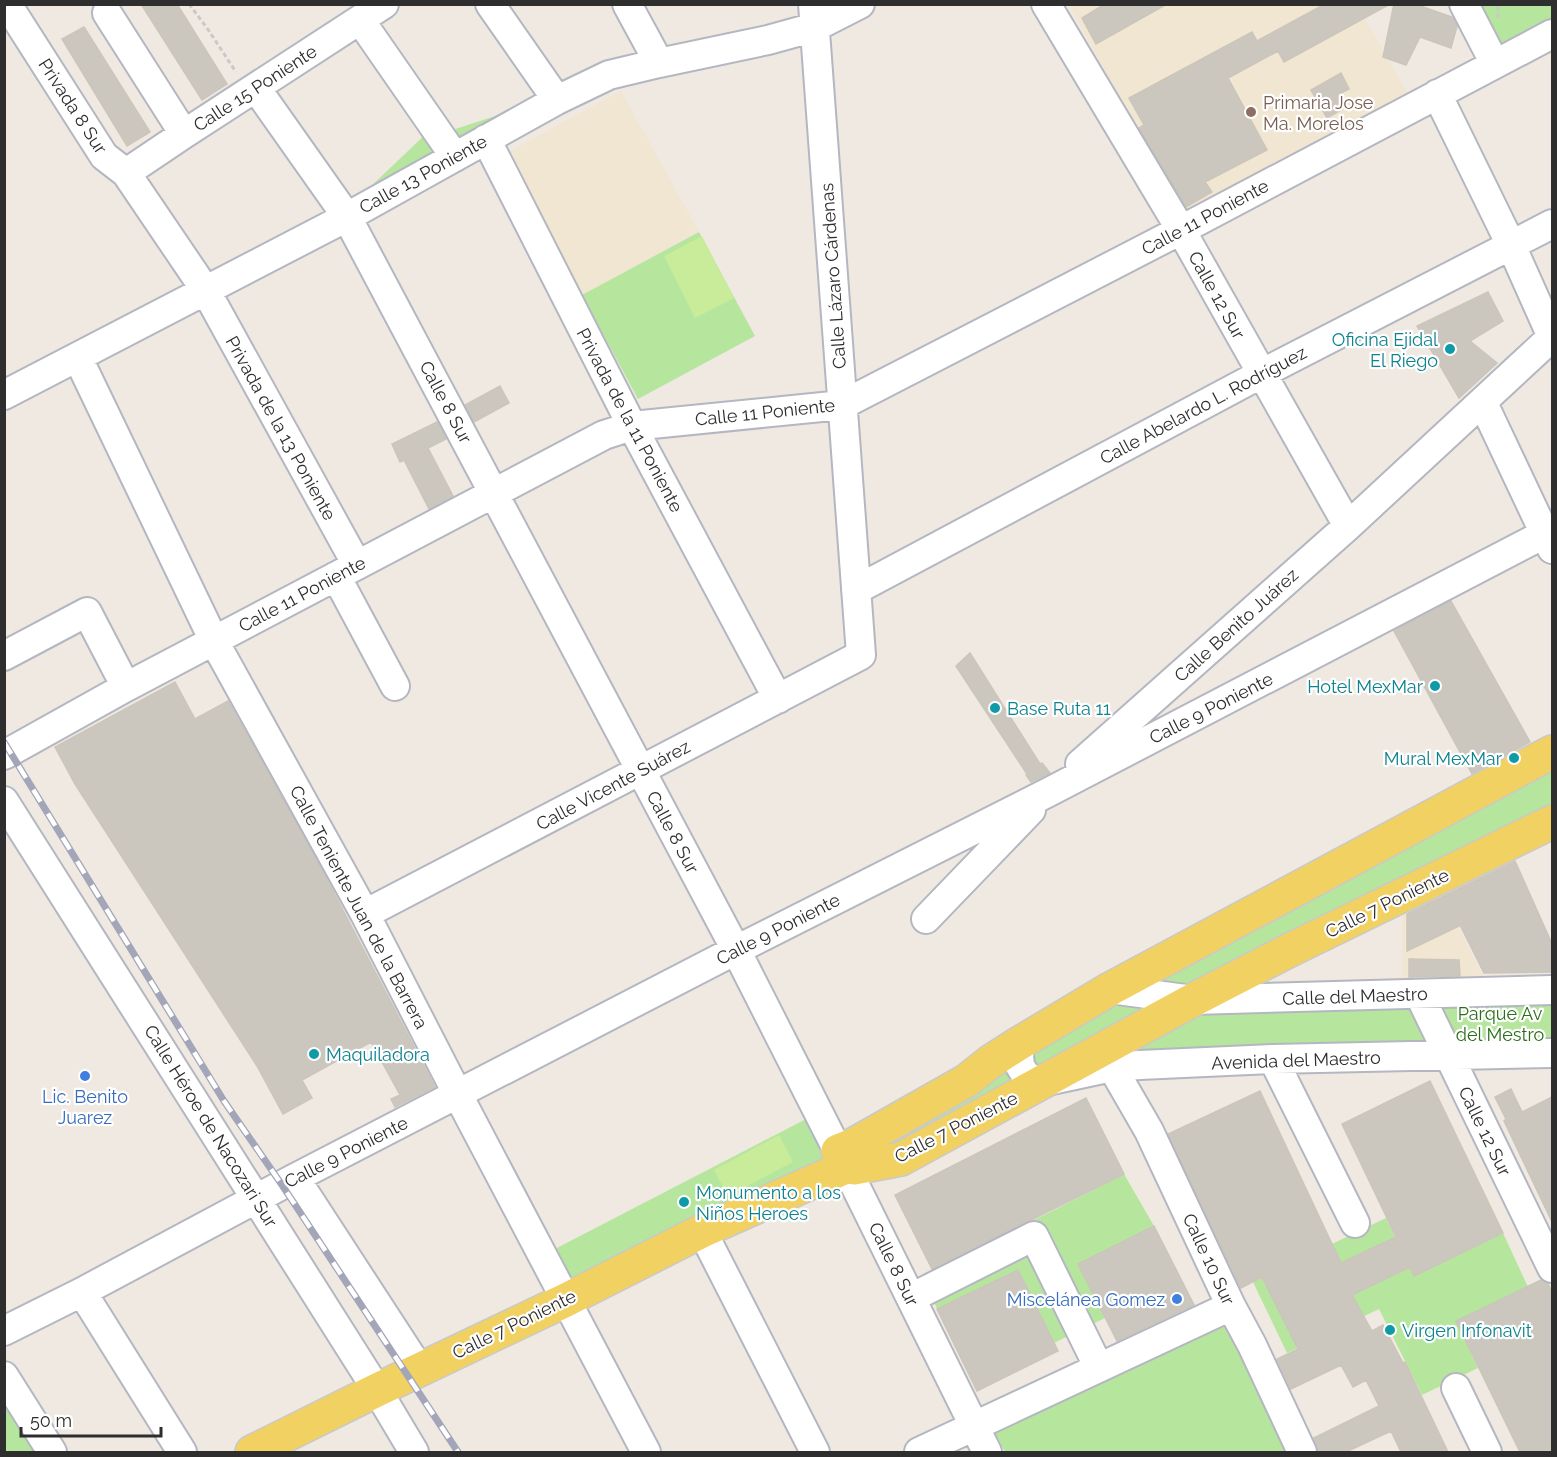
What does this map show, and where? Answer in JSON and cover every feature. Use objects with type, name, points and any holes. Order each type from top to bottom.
[{"type":"main road","name":"Calle 7 Poniente","points":[[252,1452],[566,1300],[842,1159],[853,1144],[966,1081],[1018,1044],[1110,989],[1552,752]]},
{"type":"main road","name":"Calle 7 Poniente","points":[[842,1159],[854,1168],[901,1159],[1193,1000],[1552,822]]},
{"type":"street","name":"Privada 8 Sur","points":[[7,4],[104,156],[126,173],[206,291]]},
{"type":"street","name":"Calle 15 Poniente","points":[[126,173],[384,4]]},
{"type":"street","points":[[490,4],[557,100]]},
{"type":"street","points":[[627,4],[659,63]]},
{"type":"street","name":"Calle 13 Poniente","points":[[4,395],[347,217],[557,100],[609,75],[768,40],[814,16],[860,4]]},
{"type":"street","name":"Calle 12 Sur","points":[[1046,4],[1181,230],[1348,526]]},
{"type":"street","points":[[1464,4],[1496,64]]},
{"type":"street","points":[[107,13],[184,134]]},
{"type":"street","name":"Calle Lázaro Cárdenas","points":[[814,16],[861,655]]},
{"type":"street","points":[[360,20],[455,157]]},
{"type":"street","name":"Calle 11 Poniente","points":[[4,755],[126,687],[604,435],[632,426],[842,405],[1181,230],[1552,34]]},
{"type":"street","name":"Calle 8 Sur","points":[[253,90],[347,217],[736,950],[987,1452]]},
{"type":"street","points":[[1437,94],[1552,337]]},
{"type":"street","name":"Privada de la 11 Poniente","points":[[486,139],[632,426],[778,699]]},
{"type":"street","name":"Calle Abelardo L. Rodríguez","points":[[856,590],[1261,374],[1552,224]]},
{"type":"street","name":"Privada de la 13 Poniente","points":[[206,291],[347,570]]},
{"type":"street","name":"Calle Benito Juárez","points":[[926,919],[1047,793],[1348,526],[1552,337]]},
{"type":"street","points":[[1518,369],[1552,352]]},
{"type":"street","name":"Calle Teniente Juan de la Barrera","points":[[78,357],[214,641],[365,914],[646,1452]]},
{"type":"street","points":[[1482,403],[1550,538]]},
{"type":"street","name":"Calle 9 Poniente","points":[[4,1331],[736,950],[1550,538]]},
{"type":"street","points":[[347,570],[395,686]]},
{"type":"street","points":[[4,656],[87,612],[126,687]]},
{"type":"street","name":"Calle Vicente Suárez","points":[[365,914],[861,655]]},
{"type":"street","name":"Calle Héroe de Nacozari Sur","points":[[4,801],[414,1452]]},
{"type":"street","name":"Calle del Maestro","points":[[1110,989],[1193,1000],[1552,990]]},
{"type":"street","name":"Calle 12 Sur","points":[[1419,994],[1552,1268]]},
{"type":"street","points":[[1018,1044],[1020,1066],[1027,1077],[1042,1082]]},
{"type":"street","name":"Avenida del Maestro","points":[[1042,1082],[1112,1067],[1274,1059],[1552,1053]]},
{"type":"street","points":[[1274,1059],[1354,1222]]},
{"type":"street","name":"Calle 10 Sur","points":[[1112,1067],[1149,1131],[1302,1452]]},
{"type":"street","points":[[295,1178],[420,1370]]},
{"type":"street","points":[[702,1231],[815,1452]]},
{"type":"street","points":[[911,1298],[1034,1236],[1099,1368]]},
{"type":"street","points":[[82,1292],[182,1452]]},
{"type":"street","points":[[919,1452],[1231,1306]]},
{"type":"street","points":[[4,1376],[52,1452]]},
{"type":"street","points":[[1456,1388],[1487,1452]]},
{"type":"path","points":[[189,4],[253,90]]},
{"type":"shaded area","name":"Primaria Jose Ma. Morelos","points":[[1075,4],[1357,5],[1408,94],[1185,218],[1070,7]]},
{"type":"shaded area","points":[[621,91],[699,232],[582,295],[507,153]]},
{"type":"shaded area","points":[[1442,889],[1483,977],[1402,978],[1402,908]]},
{"type":"green space","points":[[1466,5],[1552,5],[1552,33],[1496,63]]},
{"type":"green space","points":[[548,99],[347,209],[428,132],[443,133]]},
{"type":"green space","points":[[699,232],[755,336],[638,399],[582,295]]},
{"type":"green space","points":[[702,236],[734,298],[695,318],[664,256]]},
{"type":"green space","points":[[1552,754],[1552,821],[901,1157],[849,1148]]},
{"type":"green space","name":"Parque Av del Mestro","points":[[1552,992],[1552,1051],[1115,1060],[1165,1016]]},
{"type":"green space","points":[[812,1116],[840,1162],[571,1293],[551,1251]]},
{"type":"green space","points":[[779,1135],[793,1162],[728,1196],[714,1170]]},
{"type":"green space","points":[[1124,1174],[1154,1226],[1079,1264],[1105,1318],[1054,1343],[1018,1270],[937,1309],[923,1274]]},
{"type":"green space","points":[[1386,1218],[1414,1276],[1503,1233],[1528,1287],[1456,1321],[1478,1368],[1422,1395],[1379,1309],[1287,1353],[1253,1282]]},
{"type":"green space","points":[[1226,1316],[1290,1452],[1005,1452],[992,1427]]},
{"type":"green space","points":[[4,1388],[45,1452],[5,1452]]},
{"type":"building","points":[[141,4],[177,4],[227,84],[202,100]]},
{"type":"building","points":[[1105,4],[1167,4],[1096,44],[1082,18]]},
{"type":"building","points":[[1325,4],[1390,4],[1284,62],[1278,51],[1228,78],[1267,150],[1205,182],[1212,192],[1186,207],[1139,128],[1144,125],[1129,98],[1252,32],[1257,41]]},
{"type":"building","points":[[1394,4],[1415,4],[1452,17],[1457,26],[1451,48],[1420,37],[1406,65],[1383,57]]},
{"type":"building","points":[[84,27],[150,132],[127,146],[62,39]]},
{"type":"building","points":[[1341,73],[1349,89],[1339,94],[1346,107],[1327,118],[1311,90]]},
{"type":"building","name":"Oficina Ejidal El Riego","points":[[1488,292],[1503,321],[1470,341],[1497,363],[1459,398],[1417,326]]},
{"type":"building","points":[[500,386],[509,403],[474,422],[465,405]]},
{"type":"building","points":[[437,422],[446,439],[428,448],[453,496],[429,509],[404,460],[400,462],[392,444]]},
{"type":"building","points":[[1451,601],[1530,742],[1472,774],[1394,631]]},
{"type":"building","name":"Base Ruta 11","points":[[970,653],[1040,764],[1042,763],[1050,773],[1031,782],[1026,775],[956,666]]},
{"type":"building","points":[[175,682],[195,719],[228,701],[319,864],[435,1087],[395,1107],[391,1099],[400,1095],[371,1042],[302,1080],[312,1098],[283,1114],[257,1066],[75,784],[55,747]]},
{"type":"building","points":[[1515,861],[1552,944],[1552,972],[1484,973],[1459,923],[1459,926],[1407,951],[1407,914]]},
{"type":"building","points":[[1409,959],[1459,960],[1460,976],[1409,977]]},
{"type":"building","points":[[1430,1081],[1503,1233],[1414,1276],[1410,1267],[1352,1295],[1372,1331],[1383,1325],[1403,1363],[1405,1362],[1448,1452],[1401,1452],[1391,1431],[1346,1452],[1318,1452],[1314,1438],[1379,1406],[1366,1380],[1353,1387],[1341,1365],[1291,1389],[1277,1359],[1298,1349],[1262,1277],[1241,1288],[1168,1134],[1260,1091],[1341,1263],[1396,1237],[1342,1124]]},
{"type":"building","points":[[1511,1089],[1522,1112],[1552,1097],[1552,1222],[1495,1097]]},
{"type":"building","points":[[1086,1098],[1124,1174],[932,1269],[895,1195]]},
{"type":"building","points":[[1154,1226],[1194,1305],[1117,1341],[1078,1264]]},
{"type":"building","points":[[1018,1270],[1058,1351],[977,1391],[937,1309]]},
{"type":"building","points":[[1541,1280],[1548,1283],[1552,1294],[1552,1452],[1520,1452],[1456,1321]]},
{"type":"railway","points":[[4,742],[224,1101],[458,1452]]},
{"type":"place","name":"Primaria Jose Ma. Morelos","points":[[1251,112]]},
{"type":"place","name":"Oficina Ejidal El Riego","points":[[1450,349]]},
{"type":"place","name":"Hotel MexMar","points":[[1435,686]]},
{"type":"place","name":"Base Ruta 11","points":[[995,708]]},
{"type":"place","name":"Mural MexMar","points":[[1514,758]]},
{"type":"place","name":"Maquiladora","points":[[314,1054]]},
{"type":"place","name":"Lic. Benito Juarez","points":[[85,1076]]},
{"type":"place","name":"Monumento a los Niños Heroes","points":[[684,1202]]},
{"type":"place","name":"Miscelánea Gomez","points":[[1177,1299]]},
{"type":"place","name":"Virgen Infonavit","points":[[1390,1330]]}]
